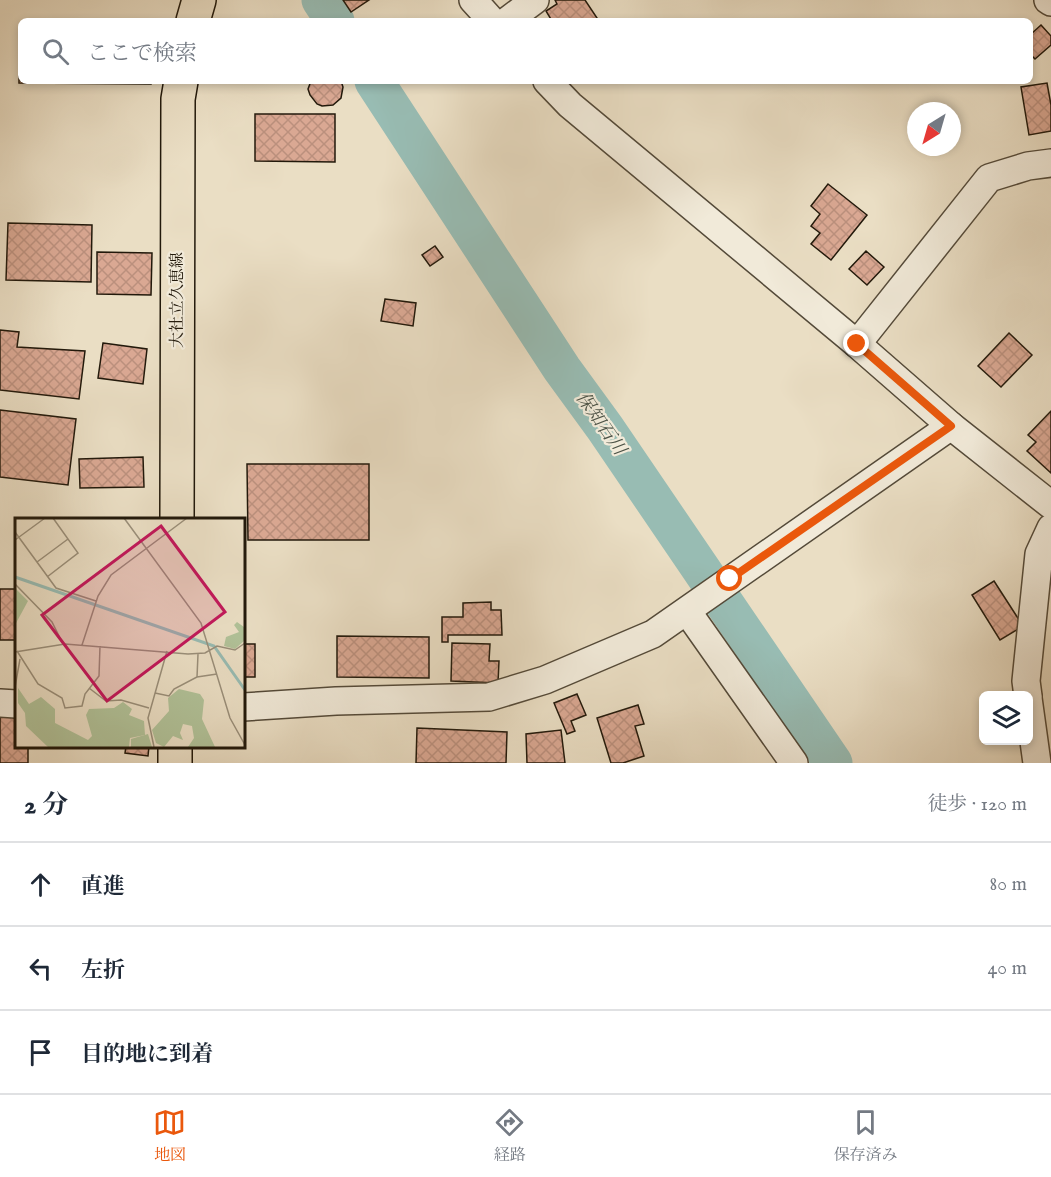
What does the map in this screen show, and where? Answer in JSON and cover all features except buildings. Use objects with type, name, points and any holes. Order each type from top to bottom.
[{"type":"main road","points":[[194,18],[199,0]]},
{"type":"main road","name":"大社立久恵線","points":[[177,518],[178,99],[180,84]]},
{"type":"street","points":[[473,0],[489,18]]},
{"type":"street","points":[[511,18],[535,0]]},
{"type":"street","points":[[550,84],[570,105],[857,344],[951,426],[1051,505]]},
{"type":"street","points":[[857,344],[989,178],[1028,166],[1051,163]]},
{"type":"street","points":[[244,707],[336,701],[489,697],[545,680],[653,634],[951,426]]},
{"type":"street","points":[[1027,691],[1026,681],[1039,554],[1051,528]]},
{"type":"street","points":[[687,611],[794,763]]},
{"type":"street","points":[[0,703],[15,704]]},
{"type":"street","points":[[1033,738],[1036,763]]},
{"type":"waterway","name":"保知石川","points":[[321,0],[333,18]]},
{"type":"waterway","name":"保知石川","points":[[376,84],[562,369],[605,428],[833,763]]},
{"type":"route","points":[[730,579],[951,426],[857,344]]}]
